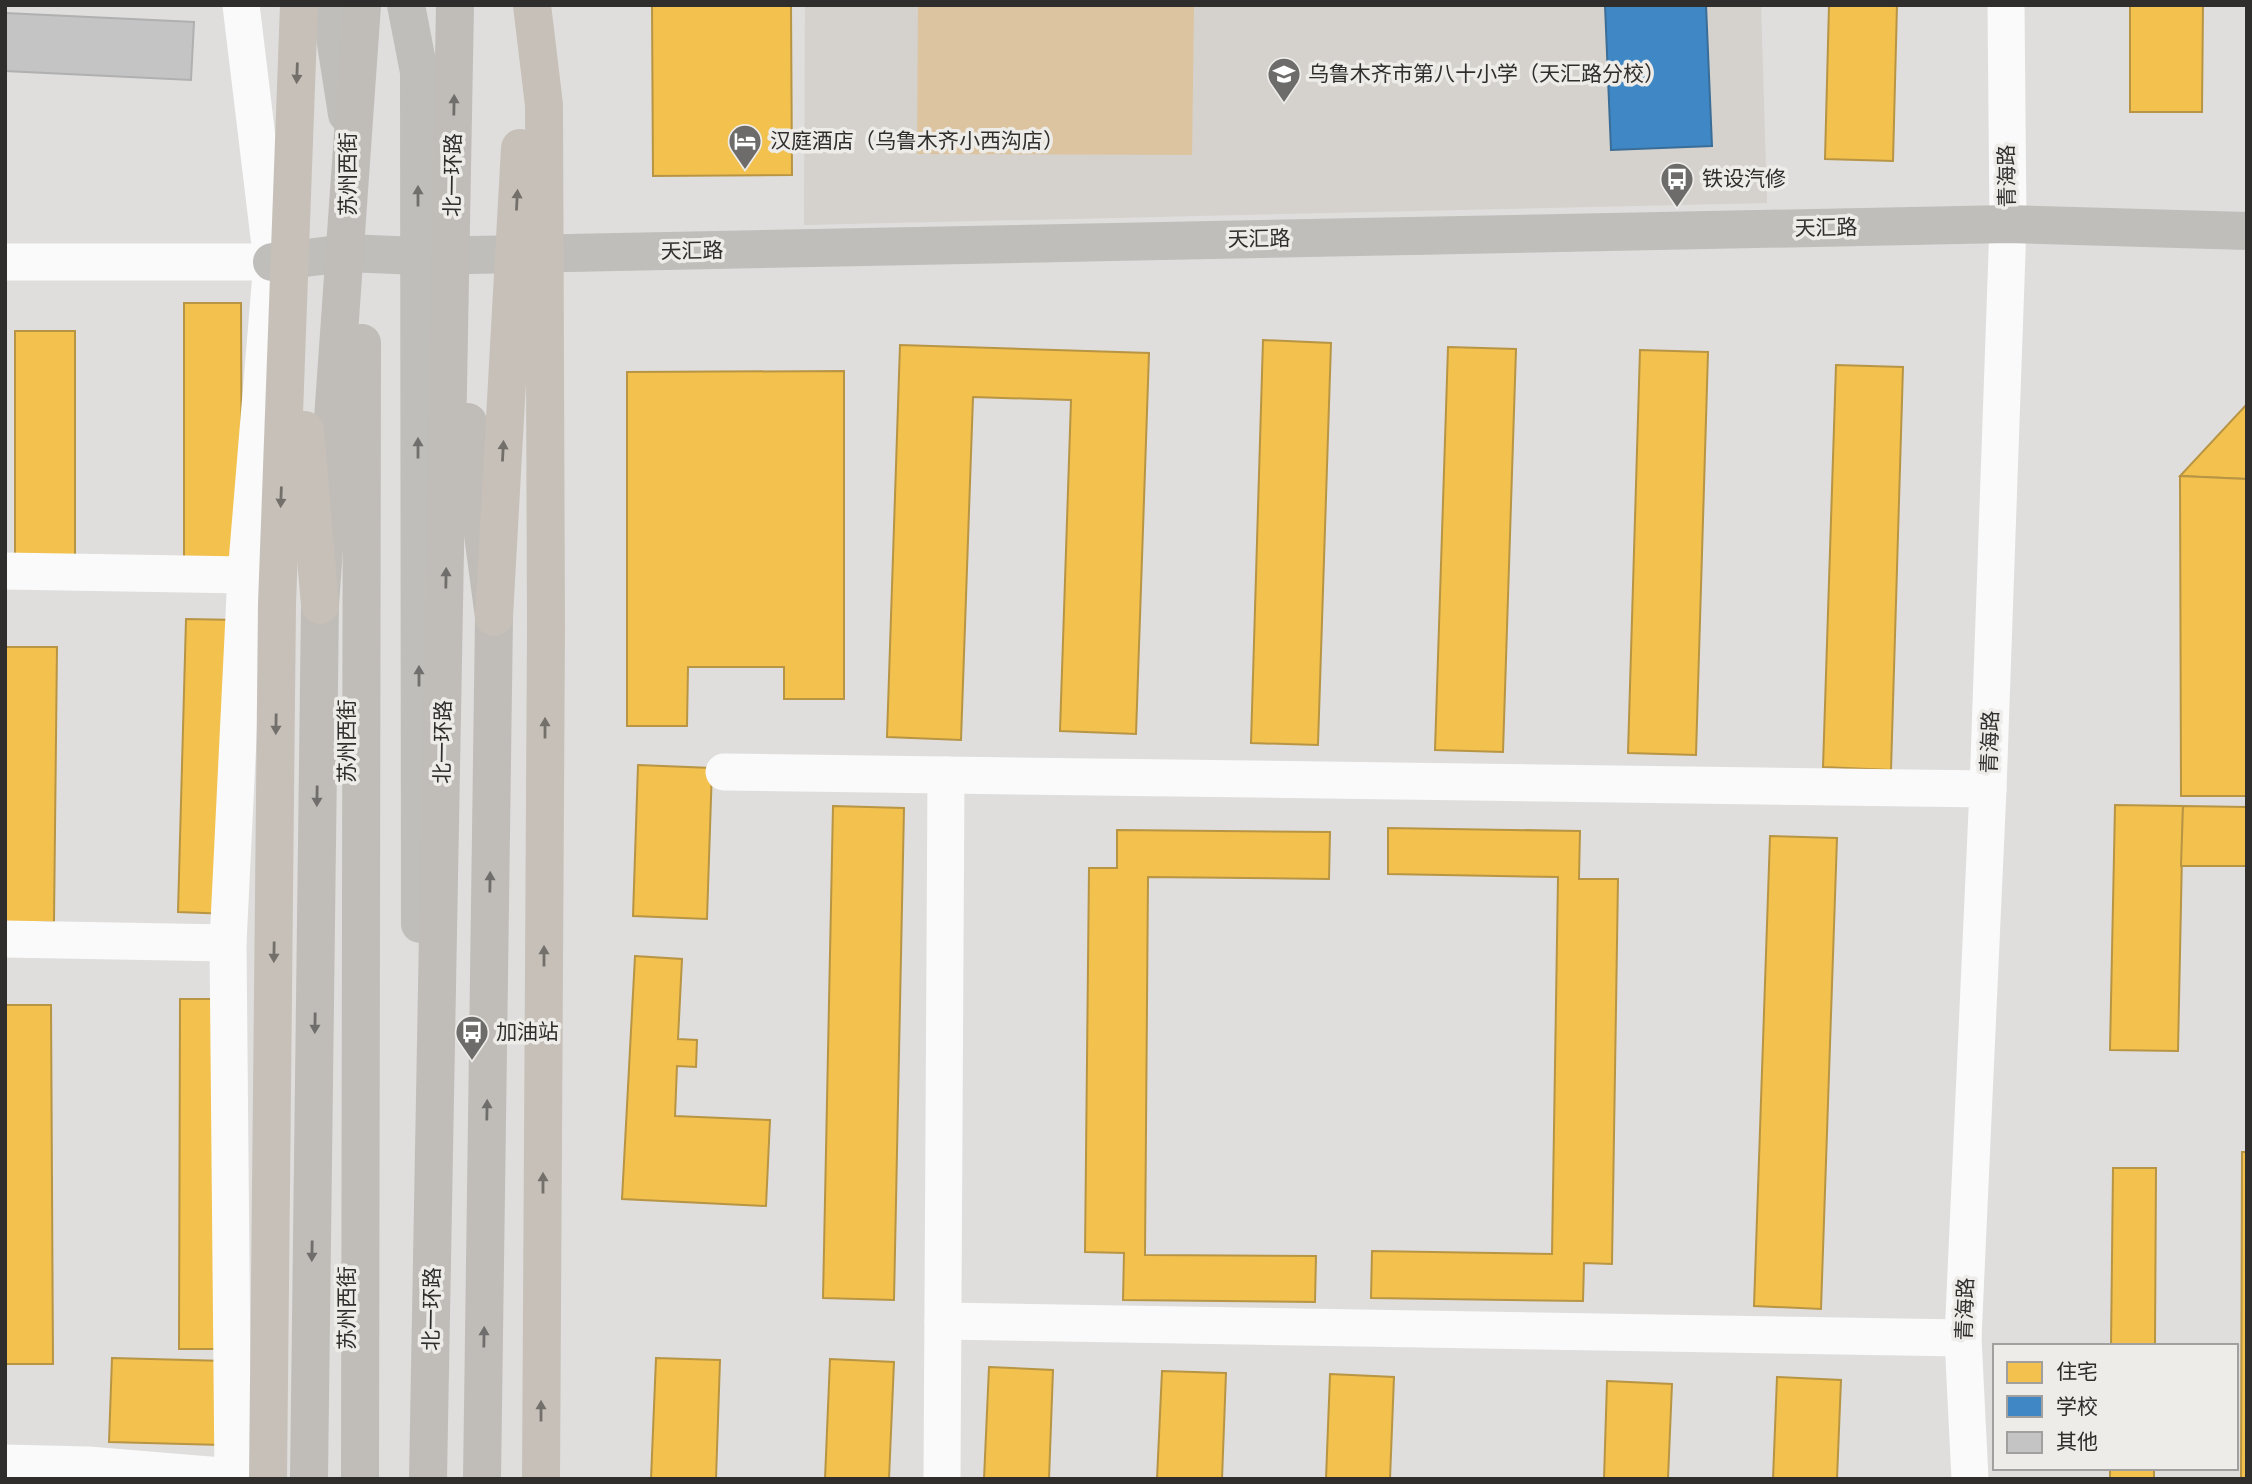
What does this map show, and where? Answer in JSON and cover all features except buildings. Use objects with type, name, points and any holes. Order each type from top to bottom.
[{"type":"highway","points":[[245,1478],[277,604],[281,265],[299,5]]},
{"type":"highway","points":[[494,617],[530,5]]},
{"type":"highway","points":[[530,5],[544,104],[546,628],[541,1479]]},
{"type":"highway","points":[[281,265],[320,605]]},
{"type":"main road","name":"苏州西街","points":[[330,5],[348,122],[346,1479]]},
{"type":"main road","points":[[309,1479],[320,605],[362,5]]},
{"type":"main road","points":[[360,1479],[362,5]]},
{"type":"main road","points":[[407,5],[419,72],[422,1479]]},
{"type":"main road","name":"北一环路","points":[[428,1479],[452,297],[455,5]]},
{"type":"main road","name":"天汇路","points":[[281,265],[347,253],[418,256],[2008,224],[2247,231]]},
{"type":"main road","points":[[452,297],[494,617],[482,1479]]},
{"type":"street","points":[[5,1463],[88,1465],[245,1478],[228,943],[246,575],[281,265],[241,5]]},
{"type":"street","name":"青海路","points":[[1970,1479],[1963,1338],[1988,789],[2008,224],[2006,5]]},
{"type":"street","points":[[5,262],[281,265]]},
{"type":"street","points":[[5,571],[246,575]]},
{"type":"street","points":[[724,772],[1988,789]]},
{"type":"street","points":[[942,1479],[946,775]]},
{"type":"street","points":[[5,939],[228,943]]},
{"type":"street","points":[[943,1321],[1963,1338]]},
{"type":"shaded area","name":"乌鲁木齐市第八十小学（天汇路分校）","points":[[805,5],[1761,5],[1767,203],[804,225]]},
{"type":"shaded area","points":[[918,5],[1194,5],[1192,155],[917,154]]},
{"type":"place","name":"乌鲁木齐市第八十小学（天汇路分校）","points":[[1284,104]]},
{"type":"place","name":"汉庭酒店（乌鲁木齐小西沟店）","points":[[745,171]]},
{"type":"place","name":"铁设汽修","points":[[1677,209]]},
{"type":"place","name":"加油站","points":[[472,1062]]}]
